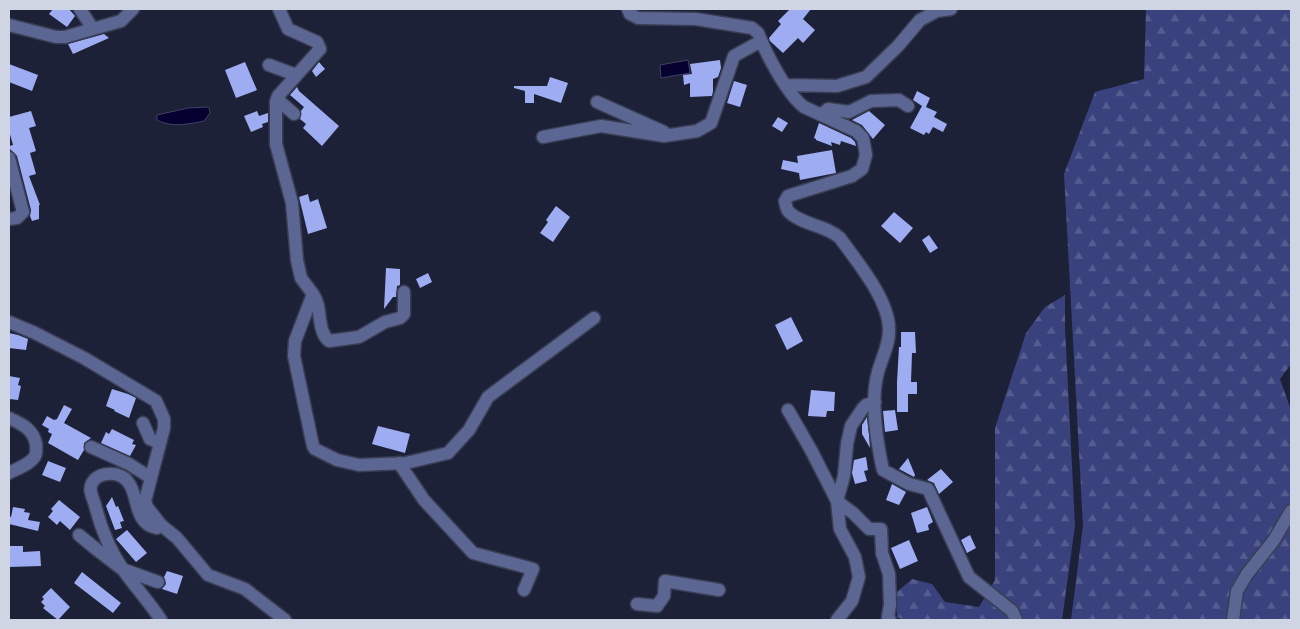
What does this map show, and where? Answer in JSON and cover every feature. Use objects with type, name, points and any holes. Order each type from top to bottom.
[{"type":"street","points":[[80,9],[93,30]]},
{"type":"street","points":[[9,25],[66,38],[121,21],[133,9]]},
{"type":"street","points":[[279,9],[288,29],[320,45],[320,49],[277,99],[276,144],[292,203],[296,260],[301,278],[317,300],[322,332],[329,341],[359,337],[385,322],[400,318],[404,314],[404,292]]},
{"type":"street","points":[[628,9],[630,14],[638,18],[655,19],[665,13]]},
{"type":"street","points":[[653,9],[696,19],[752,28],[758,33],[786,85],[799,103],[856,131],[863,138],[866,155],[862,169],[852,176],[793,194],[784,201],[787,211],[796,217],[833,232],[840,238],[881,300],[889,327],[888,342],[877,373],[875,402],[878,445],[883,470],[909,484],[928,490],[969,577],[1012,611],[1016,620]]},
{"type":"street","points":[[786,85],[837,86],[866,77],[898,46],[920,20],[937,10],[951,9]]},
{"type":"street","points":[[543,137],[601,126],[664,136],[697,131],[711,123],[734,56],[761,41]]},
{"type":"street","points":[[269,65],[296,76]]},
{"type":"street","points":[[277,99],[294,114]]},
{"type":"street","points":[[821,115],[828,109],[849,112],[871,101],[899,100],[908,106]]},
{"type":"street","points":[[597,102],[671,135]]},
{"type":"street","points":[[9,158],[23,212],[17,218],[9,219]]},
{"type":"street","points":[[313,294],[295,342],[294,356],[313,446],[315,449],[337,460],[359,465],[406,463],[448,453],[468,430],[488,397],[594,318]]},
{"type":"street","points":[[9,322],[35,332],[84,358],[156,401],[165,424],[145,504],[208,575],[245,589],[286,620]]},
{"type":"street","points":[[836,501],[844,476],[846,444],[851,426],[866,405],[875,402]]},
{"type":"street","points":[[788,410],[812,450],[836,501],[840,529],[855,556],[859,577],[852,601],[837,620]]},
{"type":"street","points":[[9,418],[31,432],[36,449],[36,455],[31,460],[9,473]]},
{"type":"street","points":[[143,423],[150,439],[160,444]]},
{"type":"street","points":[[91,447],[129,464],[151,478]]},
{"type":"street","points":[[399,463],[424,500],[473,553],[532,569],[524,590]]},
{"type":"street","points":[[161,524],[157,528],[148,524],[139,512],[129,482],[122,476],[98,475],[91,484],[90,490],[103,533],[122,568],[161,620]]},
{"type":"street","points":[[836,501],[853,513],[869,529],[881,529],[882,553],[889,574],[890,605],[888,617],[890,620]]},
{"type":"street","points":[[1233,620],[1237,591],[1247,574],[1274,540],[1291,511]]},
{"type":"street","points":[[79,535],[96,550],[122,568],[158,582]]},
{"type":"street","points":[[637,604],[657,606],[664,596],[665,581],[719,590]]},
{"type":"green space","points":[[1146,9],[1291,9],[1291,364],[1280,379],[1291,410],[1291,620],[1071,620],[1083,526],[1064,174],[1095,92],[1144,79]]},
{"type":"green space","points":[[1065,295],[1075,525],[1062,620],[904,620],[897,617],[897,592],[912,579],[932,584],[945,602],[979,607],[995,580],[995,428],[1026,333],[1045,307]]},
{"type":"shaded area","points":[[688,60],[690,73],[661,78],[660,65]]},
{"type":"shaded area","points":[[207,107],[210,113],[204,121],[174,125],[157,120],[157,115],[188,108]]},
{"type":"building","points":[[53,9],[69,9],[75,16],[67,27],[49,14]]},
{"type":"building","points":[[790,9],[811,9],[803,19],[815,30],[803,43],[798,38],[783,53],[769,38],[781,24],[778,21]]},
{"type":"building","points":[[104,34],[109,38],[73,54],[68,44]]},
{"type":"building","points":[[720,60],[721,68],[718,77],[713,79],[712,96],[690,97],[690,83],[684,85],[683,75],[692,74],[690,64]]},
{"type":"building","points":[[245,62],[257,90],[236,98],[225,70]]},
{"type":"building","points":[[319,62],[325,69],[316,77],[312,71]]},
{"type":"building","points":[[9,64],[38,75],[32,91],[9,82]]},
{"type":"building","points":[[550,77],[568,83],[561,103],[534,94],[534,103],[525,103],[525,91],[514,88],[514,86],[547,86]]},
{"type":"building","points":[[734,81],[747,85],[740,107],[727,103]]},
{"type":"building","points":[[297,87],[299,91],[339,126],[322,146],[303,128],[306,124],[300,119],[301,111],[304,107],[290,95]]},
{"type":"building","points":[[917,91],[930,98],[926,107],[937,112],[934,117],[947,124],[943,132],[933,127],[929,134],[926,132],[924,135],[910,128],[922,106],[913,100]]},
{"type":"building","points":[[31,111],[36,126],[29,128],[36,151],[30,153],[36,174],[29,176],[40,205],[39,219],[32,221],[17,156],[9,148],[9,146],[13,145],[9,131],[9,117]]},
{"type":"building","points":[[257,111],[259,116],[268,113],[268,122],[262,124],[263,127],[251,132],[244,116]]},
{"type":"building","points":[[869,111],[885,125],[873,139],[862,125],[852,120]]},
{"type":"building","points":[[778,117],[788,123],[782,132],[772,126]]},
{"type":"building","points":[[819,123],[851,138],[856,146],[841,141],[840,145],[831,142],[832,146],[816,140],[814,138]]},
{"type":"building","points":[[832,150],[836,173],[800,180],[799,173],[781,169],[783,160],[798,163],[797,156]]},
{"type":"building","points":[[308,194],[310,202],[318,199],[327,228],[308,234],[299,197]]},
{"type":"building","points":[[556,206],[570,217],[553,242],[540,233]]},
{"type":"building","points":[[894,212],[913,228],[900,243],[881,226]]},
{"type":"building","points":[[929,235],[938,248],[930,253],[922,240]]},
{"type":"building","points":[[386,268],[400,269],[400,285],[397,286],[396,297],[393,297],[384,309]]},
{"type":"building","points":[[428,273],[432,282],[420,288],[416,279]]},
{"type":"building","points":[[791,317],[803,341],[787,350],[775,325]]},
{"type":"building","points":[[901,332],[915,332],[916,353],[912,353],[911,382],[917,382],[917,394],[908,394],[908,412],[897,412]]},
{"type":"building","points":[[9,333],[28,339],[26,350],[9,348]]},
{"type":"building","points":[[9,376],[20,378],[18,385],[21,386],[18,400],[9,399]]},
{"type":"building","points":[[112,389],[136,398],[129,418],[106,406]]},
{"type":"building","points":[[811,390],[835,392],[834,411],[827,411],[826,417],[808,416]]},
{"type":"building","points":[[64,405],[72,409],[64,423],[91,438],[84,443],[84,450],[78,460],[48,443],[52,434],[48,432],[49,429],[42,425],[47,416],[54,420],[57,419]]},
{"type":"building","points":[[895,410],[898,430],[885,432],[883,411]]},
{"type":"building","points":[[867,417],[870,448],[862,434],[862,425]]},
{"type":"building","points":[[378,426],[410,434],[405,453],[372,444]]},
{"type":"building","points":[[112,429],[134,440],[132,444],[136,445],[130,456],[101,443],[106,432],[109,434]]},
{"type":"building","points":[[866,457],[868,470],[864,471],[867,481],[855,484],[852,473],[854,460]]},
{"type":"building","points":[[908,458],[915,475],[914,477],[899,469]]},
{"type":"building","points":[[48,461],[66,468],[60,482],[42,475]]},
{"type":"building","points":[[941,469],[953,482],[939,494],[934,483],[927,480]]},
{"type":"building","points":[[892,484],[906,492],[899,505],[886,500]]},
{"type":"building","points":[[112,497],[124,521],[120,522],[122,528],[115,530],[106,506]]},
{"type":"building","points":[[59,500],[80,517],[70,530],[60,521],[57,525],[48,517],[53,511],[51,509]]},
{"type":"building","points":[[13,507],[25,509],[24,512],[30,513],[28,520],[40,522],[38,531],[9,524],[9,516],[11,517]]},
{"type":"building","points":[[927,507],[933,522],[928,525],[929,530],[917,533],[911,513]]},
{"type":"building","points":[[127,530],[147,553],[136,562],[116,539]]},
{"type":"building","points":[[970,535],[976,548],[967,553],[961,540]]},
{"type":"building","points":[[909,540],[918,561],[900,569],[891,548]]},
{"type":"building","points":[[9,546],[23,546],[23,552],[40,551],[41,566],[9,567]]},
{"type":"building","points":[[167,571],[183,576],[177,594],[162,589],[166,584],[164,577]]},
{"type":"building","points":[[82,572],[121,603],[113,613],[74,583]]},
{"type":"building","points":[[51,588],[70,607],[58,620],[43,608],[45,606],[41,602],[44,599],[42,597]]}]
